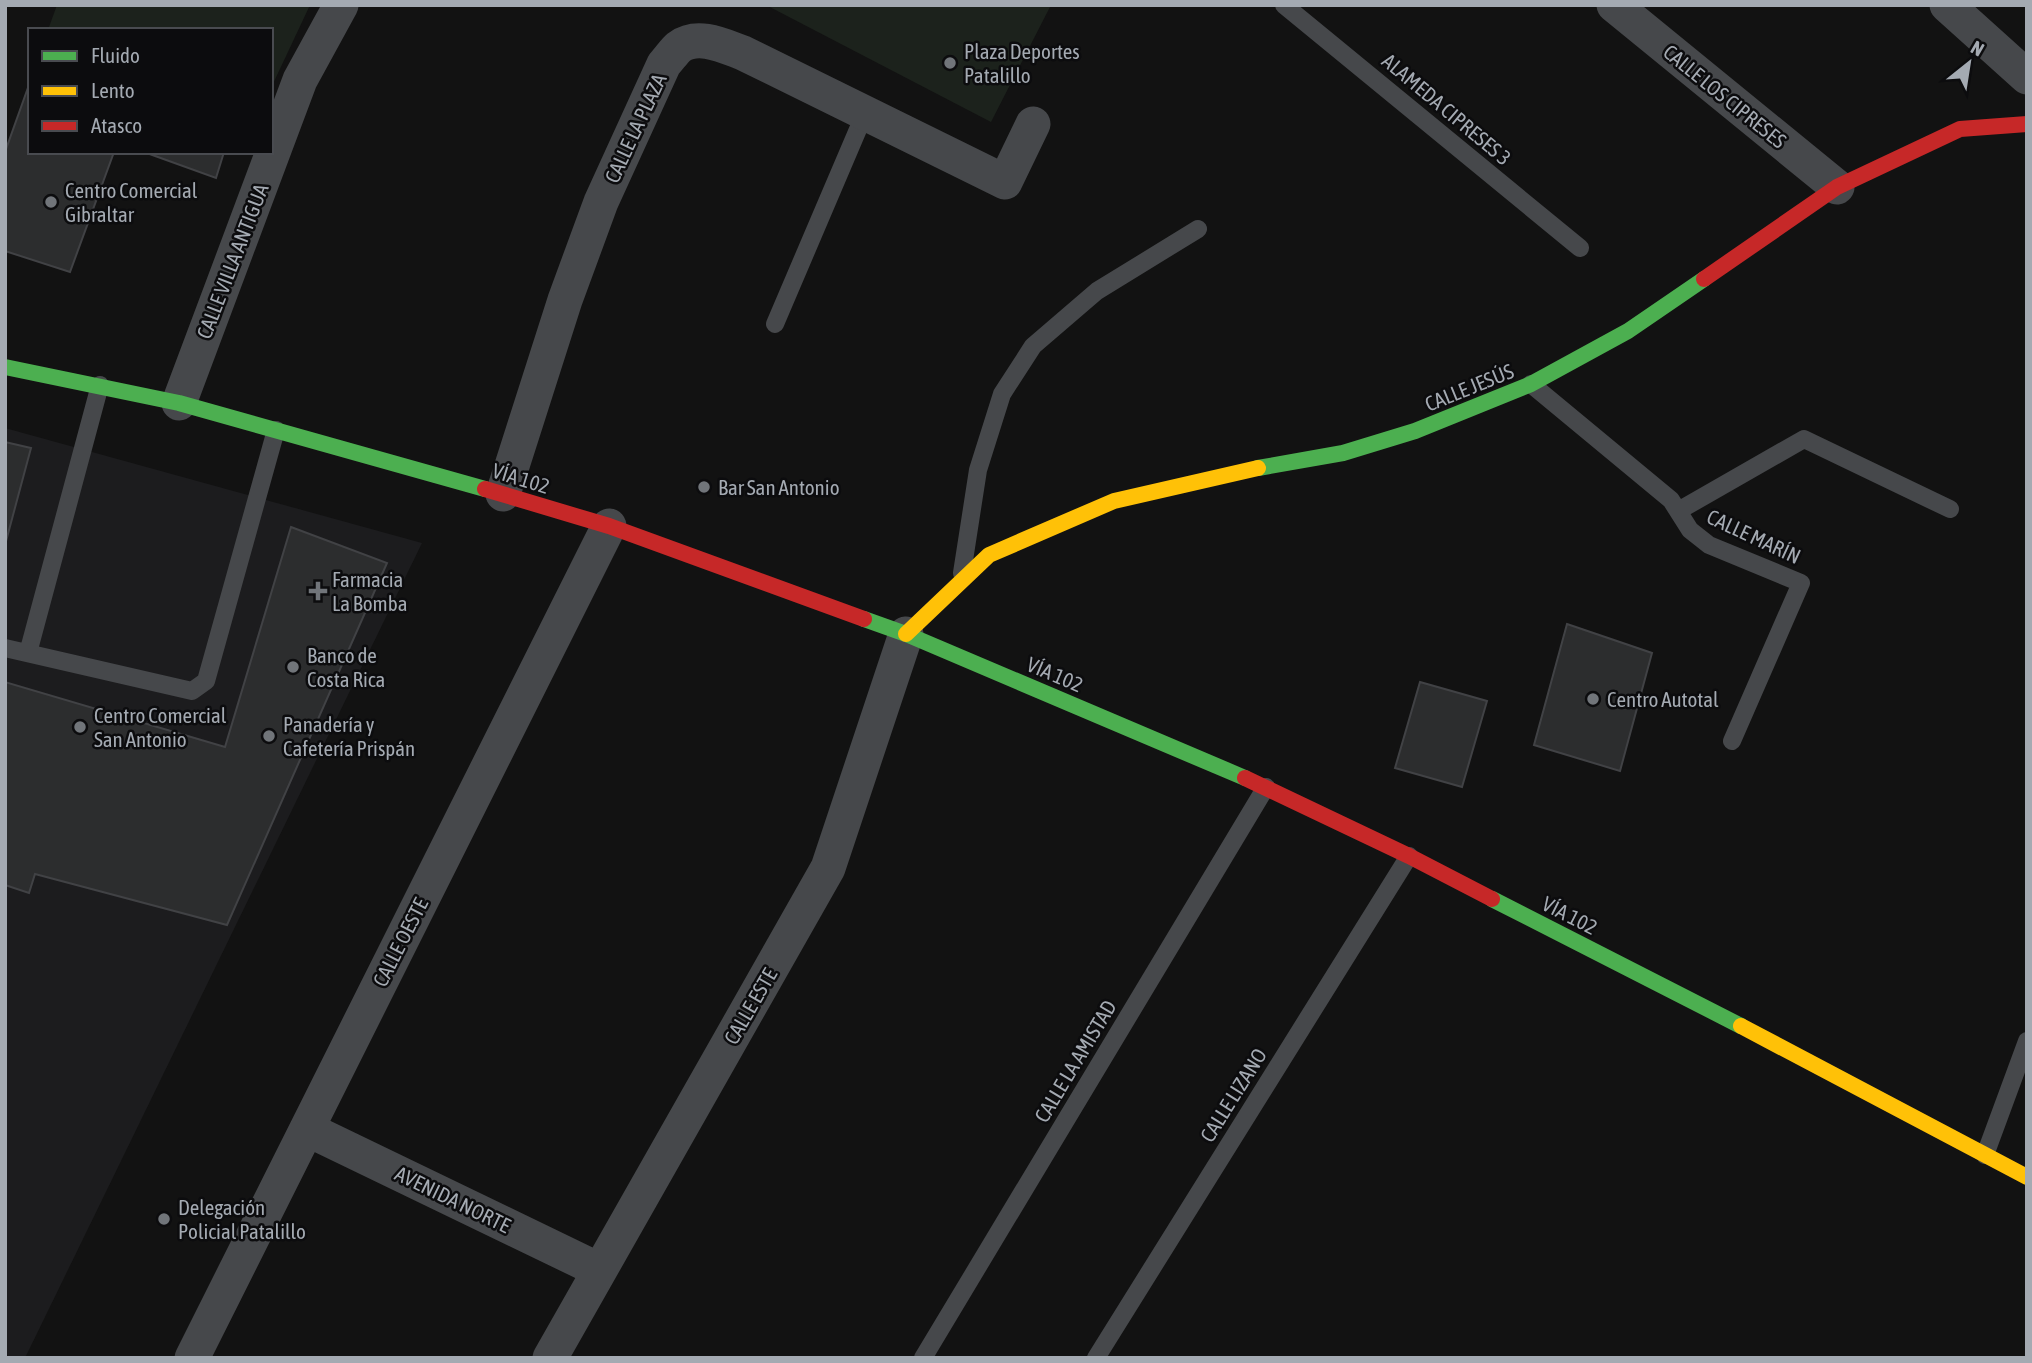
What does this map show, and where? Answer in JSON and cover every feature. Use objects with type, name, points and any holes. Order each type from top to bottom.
[{"type":"main road","name":"CALLE JESÚS","points":[[906,634],[989,555],[1114,501],[1259,468],[1343,453],[1415,431],[1531,384],[1628,331],[1837,187],[1960,130],[2027,124]]},
{"type":"main road","name":"VÍA 102","points":[[5,367],[179,403],[503,494],[609,526],[906,634],[1266,787],[1409,856],[1844,1079],[2027,1177]]},
{"type":"street","name":"CALLE VILLA ANTIGUA","points":[[273,152],[300,80],[341,5]]},
{"type":"street","name":"CALLE LOS CIPRESES","points":[[1614,5],[1837,187]]},
{"type":"street","points":[[1947,5],[2027,77]]},
{"type":"street","name":"CALLE LA PLAZA","points":[[503,494],[565,300],[601,202],[664,64],[680,47],[698,41],[717,43],[1004,182],[1033,124]]},
{"type":"street","name":"CALLE VILLA ANTIGUA","points":[[179,403],[272,154]]},
{"type":"street","name":"CALLE OESTE","points":[[192,1358],[609,526]]},
{"type":"street","name":"CALLE ESTE","points":[[550,1358],[828,868],[906,634]]},
{"type":"street","name":"AVENIDA NORTE","points":[[307,1129],[600,1270]]},
{"type":"lane","name":"ALAMEDA CIPRESES 3","points":[[1284,5],[1580,248]]},
{"type":"lane","points":[[775,324],[865,113]]},
{"type":"lane","points":[[961,582],[978,470],[1002,394],[1033,346],[1097,290],[1198,229]]},
{"type":"lane","name":"CALLE MARÍN","points":[[1531,384],[1671,500],[1690,530],[1709,545],[1801,583],[1732,741]]},
{"type":"lane","points":[[28,653],[100,385]]},
{"type":"lane","points":[[5,648],[192,691],[206,681],[276,430]]},
{"type":"lane","points":[[1678,511],[1804,439],[1950,509]]},
{"type":"lane","name":"CALLE LA AMISTAD","points":[[923,1358],[1266,787]]},
{"type":"lane","name":"CALLE LIZANO","points":[[1096,1358],[1409,856]]},
{"type":"lane","points":[[1985,1155],[2027,1041]]},
{"type":"shaded area","points":[[57,5],[310,5],[273,84],[273,28],[49,27]]},
{"type":"shaded area","name":"Plaza Deportes Patalillo","points":[[766,5],[1051,5],[991,122]]},
{"type":"shaded area","points":[[5,428],[422,543],[25,1358],[5,1358]]},
{"type":"building","name":"Centro Comercial Gibraltar","points":[[28,88],[28,154],[113,154],[70,272],[5,251],[5,152]]},
{"type":"building","name":"Centro Comercial Gibraltar","points":[[150,154],[223,154],[216,178]]},
{"type":"building","points":[[5,442],[31,448],[5,545]]},
{"type":"building","name":"Centro Comercial San Antonio","points":[[291,527],[387,563],[227,925],[35,874],[29,893],[5,885],[5,682],[225,747]]},
{"type":"building","name":"Centro Autotal","points":[[1567,624],[1652,653],[1620,771],[1534,745]]},
{"type":"building","points":[[1420,682],[1487,701],[1462,787],[1395,768]]},
{"type":"traffic: fast","points":[[1258,468],[1343,453],[1415,431],[1531,384],[1628,331],[1704,279]]},
{"type":"traffic: fast","points":[[5,367],[179,403],[485,489]]},
{"type":"traffic: fast","points":[[864,619],[906,634],[1245,778]]},
{"type":"traffic: fast","points":[[1492,899],[1741,1026]]},
{"type":"traffic: slow","points":[[906,634],[989,555],[1114,501],[1258,468]]},
{"type":"traffic: slow","points":[[1741,1026],[2027,1177]]},
{"type":"traffic: jam","points":[[1704,279],[1837,187],[1960,129],[2027,124]]},
{"type":"traffic: jam","points":[[485,489],[609,526],[864,619]]},
{"type":"traffic: jam","points":[[1245,778],[1409,856],[1492,899]]},
{"type":"place","name":"Plaza Deportes Patalillo","points":[[950,63]]},
{"type":"place","name":"Centro Comercial Gibraltar","points":[[51,202]]},
{"type":"place","name":"Bar San Antonio","points":[[704,487]]},
{"type":"place","name":"Farmacia La Bomba","points":[[318,591]]},
{"type":"place","name":"Banco de Costa Rica","points":[[293,667]]},
{"type":"place","name":"Centro Autotal","points":[[1593,699]]},
{"type":"place","name":"Centro Comercial San Antonio","points":[[80,727]]},
{"type":"place","name":"Panadería y Cafetería Prispán","points":[[269,736]]},
{"type":"place","name":"Delegación Policial Patalillo","points":[[164,1219]]}]
